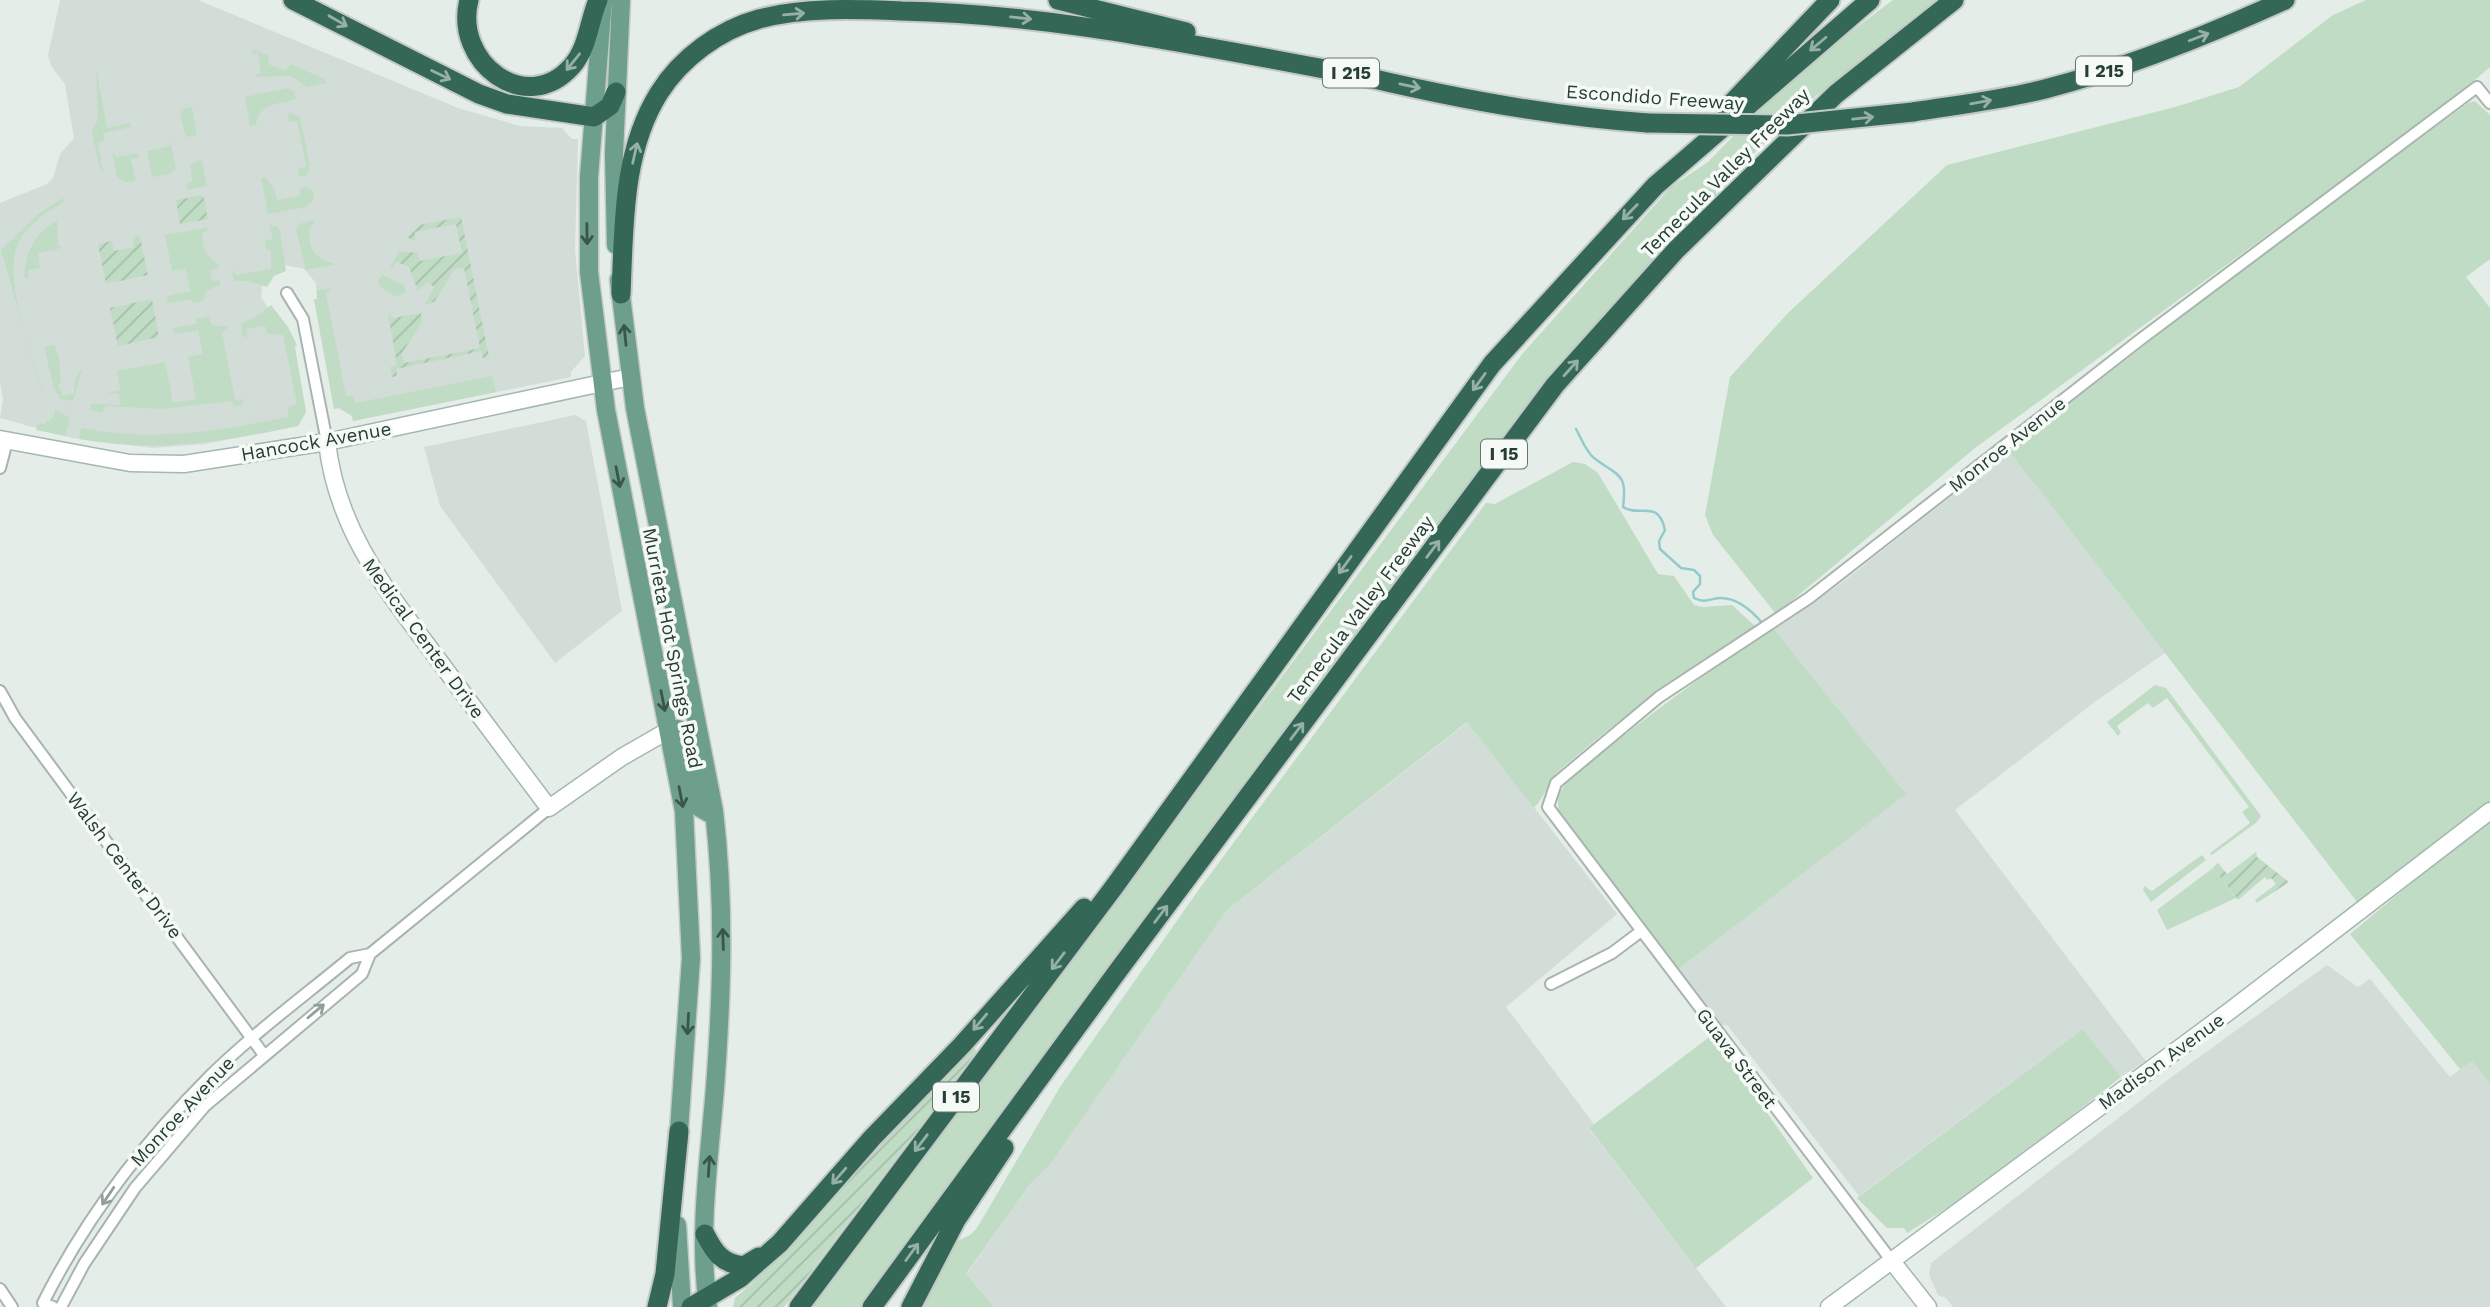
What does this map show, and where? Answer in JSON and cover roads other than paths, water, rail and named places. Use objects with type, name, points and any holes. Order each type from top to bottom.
[{"type":"highway","points":[[293,0],[479,94],[508,104],[594,117],[610,106],[616,92]]},
{"type":"highway","points":[[469,0],[467,30],[476,56],[499,78],[532,85],[553,79],[572,66],[582,50],[600,0]]},
{"type":"highway","name":"Escondido Freeway","points":[[1058,0],[1352,74],[1492,103],[1598,120],[1775,125],[1913,112],[2003,98],[2093,75],[2233,24],[2285,0]]},
{"type":"highway","points":[[1655,186],[1830,0]]},
{"type":"highway","name":"Temecula Valley Freeway","points":[[799,1307],[1114,887],[1492,364],[1655,186],[1870,0]]},
{"type":"highway","name":"Temecula Valley Freeway","points":[[872,1307],[1120,968],[1555,385],[1676,250],[1836,94],[1954,0]]},
{"type":"highway","points":[[621,294],[628,187],[644,122],[659,92],[694,55],[729,30],[759,19],[788,14],[872,10],[967,12],[1053,21],[1352,74]]},
{"type":"highway","points":[[702,1304],[740,1278],[780,1242],[1090,902],[1114,887]]},
{"type":"highway","points":[[911,1307],[956,1220],[1120,968]]},
{"type":"highway","points":[[657,1307],[665,1274],[679,1131]]},
{"type":"highway","points":[[705,1234],[718,1256],[735,1265],[744,1265],[780,1242]]},
{"type":"main road","name":"Murrieta Hot Springs Road","points":[[600,0],[587,229],[591,309],[601,383],[684,811],[691,957],[679,1131],[677,1252],[682,1307]]},
{"type":"main road","name":"Murrieta Hot Springs Road","points":[[621,0],[614,199],[621,294],[630,377],[714,816],[723,952],[702,1304]]},
{"type":"main road","points":[[669,730],[678,729],[687,741],[700,808],[714,816]]},
{"type":"street","name":"Monroe Avenue","points":[[1548,807],[1556,783],[1659,697],[1809,598],[2141,339],[2477,87],[2490,103]]},
{"type":"street","name":"Medical Center Drive","points":[[287,293],[303,319],[330,468],[341,503],[365,559],[549,808]]},
{"type":"street","name":"Hancock Avenue","points":[[4,440],[130,463],[184,464],[327,442],[630,377]]},
{"type":"street","points":[[0,468],[4,440]]},
{"type":"street","name":"Walsh Center Drive","points":[[0,691],[16,718],[264,1055]]},
{"type":"street","name":"Monroe Avenue","points":[[53,1307],[43,1303],[119,1180],[211,1075],[350,958],[370,954],[549,808],[622,757],[669,730]]},
{"type":"street","name":"Guava Street","points":[[1548,807],[1640,932],[1928,1307]]},
{"type":"street","name":"Madison Avenue","points":[[1829,1307],[2231,1010],[2490,811]]},
{"type":"street","points":[[1551,984],[1612,953],[1640,932]]},
{"type":"street","name":"Monroe Avenue","points":[[61,1307],[84,1264],[135,1188],[205,1106],[362,974],[370,954]]},
{"type":"street","points":[[0,1289],[12,1307]]},
{"type":"waterway","points":[[1576,429],[1591,455],[1619,476],[1624,487],[1623,507],[1658,514],[1665,530],[1659,541],[1660,549],[1681,568],[1694,570],[1700,576],[1700,584],[1693,592],[1694,598],[1701,601],[1721,598],[1733,600],[1750,610],[1763,624]]}]
